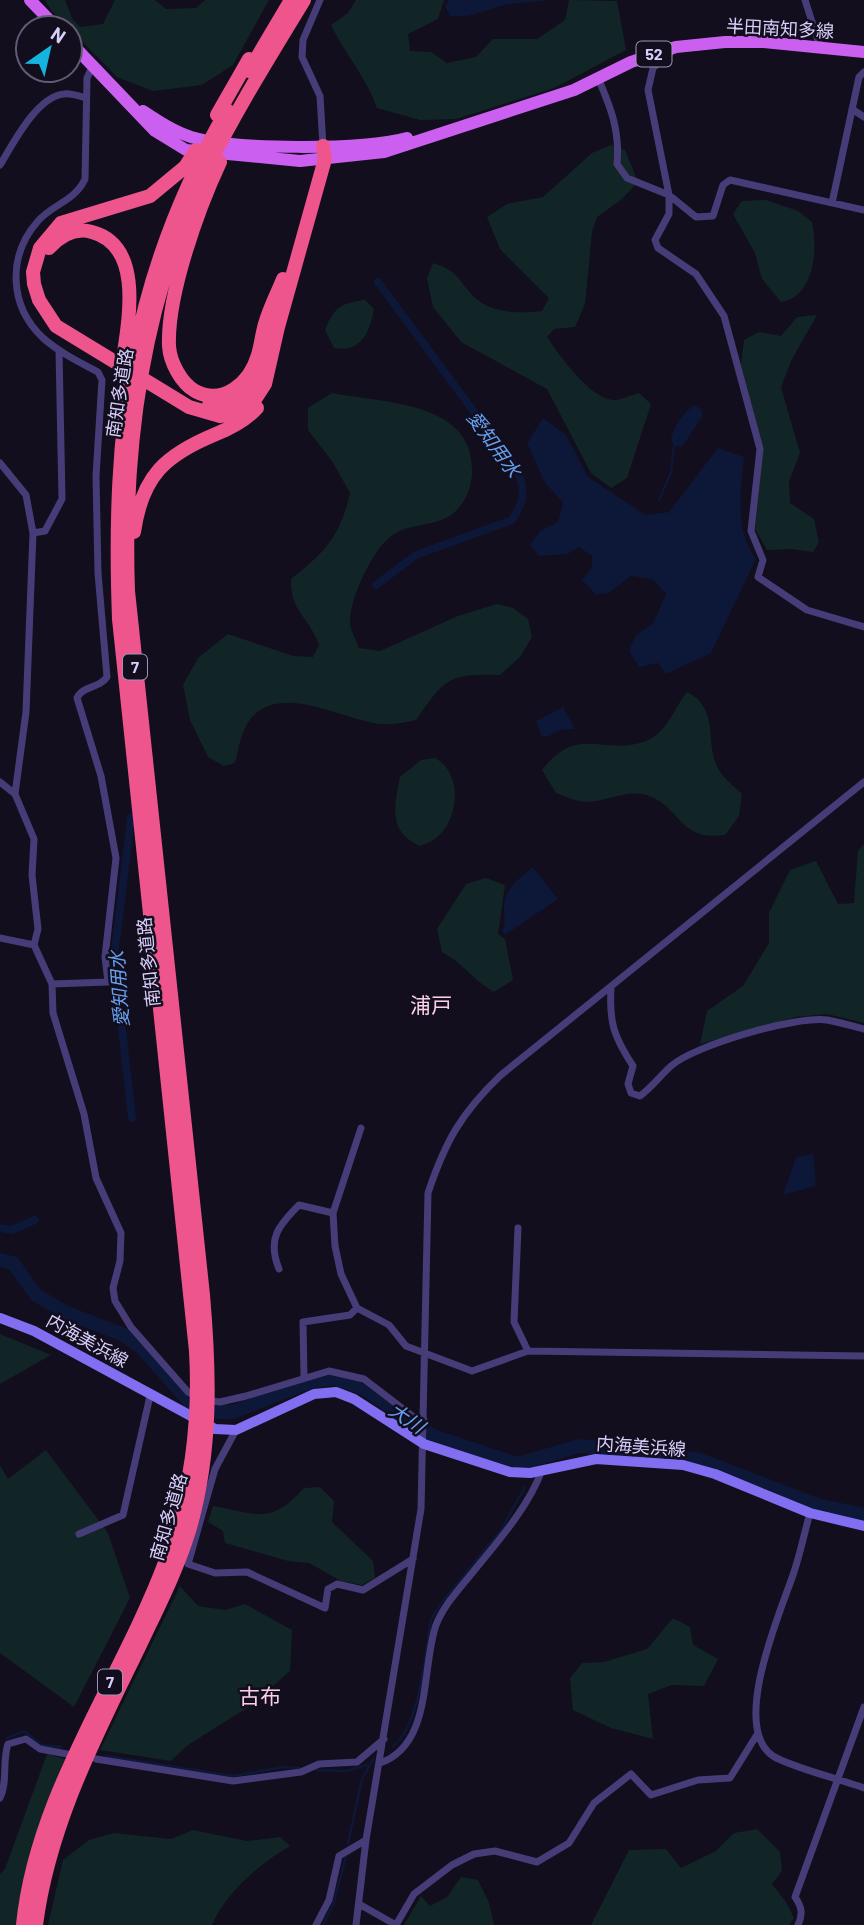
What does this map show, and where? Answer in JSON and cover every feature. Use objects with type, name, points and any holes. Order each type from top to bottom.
[{"type":"highway","name":"南知多道路","points":[[203,1369],[118,619],[118,464],[128,381],[158,260],[199,160],[291,0]]},
{"type":"highway","name":"南知多道路","points":[[36,1925],[43,1883],[61,1820],[95,1739],[161,1601],[188,1533],[200,1439],[203,1369],[171,979],[128,591],[127,492],[144,358],[155,312],[187,215],[238,109],[304,0]]},
{"type":"highway","points":[[264,360],[252,385],[227,405],[188,401],[157,387],[57,326],[47,315],[34,284],[33,272],[40,248],[61,223],[150,196],[179,173],[208,131],[267,29],[277,24]]},
{"type":"highway","points":[[238,109],[239,121],[214,174],[189,244],[170,320],[170,355],[178,373],[191,388],[213,398],[242,383],[264,360]]},
{"type":"highway","points":[[137,691],[142,680],[134,534],[137,510],[145,488],[155,472],[180,450],[231,429],[253,413],[271,386],[264,360],[265,323],[288,265],[321,155]]},
{"type":"highway","points":[[108,356],[66,326],[52,311],[45,295],[41,277],[46,254],[60,237],[69,233],[90,231],[108,240],[121,254],[128,276],[129,298],[114,455],[118,464]]},
{"type":"highway","name":"南知多道路","points":[[23,1925],[30,1881],[53,1807],[166,1560],[200,1439]]},
{"type":"main road","points":[[30,0],[44,14]]},
{"type":"main road","name":"半田南知多線","points":[[84,56],[155,131],[186,150],[236,149],[321,155],[399,141],[437,130],[457,129],[574,90],[648,56],[676,47],[764,41],[864,52]]},
{"type":"main road","name":"半田南知多線","points":[[111,83],[144,111],[193,137],[236,149]]},
{"type":"main road","name":"内海美浜線","points":[[0,1318],[34,1331],[215,1429],[236,1430],[314,1394],[336,1392],[354,1399],[424,1441],[510,1472],[523,1474],[596,1459],[682,1465],[715,1474],[810,1513],[864,1526]]},
{"type":"street","points":[[320,0],[303,40],[302,57],[320,96],[321,155]]},
{"type":"street","points":[[805,0],[820,47]]},
{"type":"street","points":[[676,47],[653,68],[649,90],[669,195],[669,214],[655,240],[658,248],[696,274],[724,316],[760,449],[751,531],[763,560],[758,577],[807,610],[864,627]]},
{"type":"street","points":[[52,984],[108,982],[105,957],[116,858],[101,776],[77,698],[81,692],[101,684],[107,677],[99,573],[96,476],[102,380],[98,372],[59,350],[37,331],[24,313],[16,288],[16,267],[21,248],[32,229],[50,211],[77,193],[85,179],[87,78],[93,65]]},
{"type":"street","points":[[832,203],[859,77],[864,72]]},
{"type":"street","points":[[598,78],[616,119],[619,142],[617,164],[627,178],[669,195],[696,217],[713,216],[723,185],[730,180],[864,210]]},
{"type":"street","points":[[0,165],[26,123],[44,103],[64,94],[86,98]]},
{"type":"street","points":[[852,109],[864,117]]},
{"type":"street","points":[[33,533],[45,531],[62,499],[59,350]]},
{"type":"street","points":[[0,463],[26,495],[33,533],[26,712],[15,794]]},
{"type":"street","points":[[0,782],[15,794],[34,839],[32,875],[38,929],[34,946],[52,984],[53,1013],[84,1114],[96,1178],[121,1233],[120,1261],[113,1288],[115,1301],[131,1326],[188,1392],[203,1400],[220,1402],[329,1371],[364,1379],[424,1422]]},
{"type":"street","points":[[356,1925],[366,1840],[421,1509],[428,1193],[443,1148],[471,1105],[489,1087],[864,782]]},
{"type":"street","points":[[0,938],[34,946]]},
{"type":"street","points":[[611,988],[609,1018],[618,1042],[633,1066],[628,1083],[631,1093],[640,1096],[658,1083],[671,1066],[699,1051],[762,1029],[796,1020],[826,1020],[864,1029]]},
{"type":"street","points":[[360,1128],[334,1213],[335,1246],[341,1274],[357,1308],[389,1325],[406,1346],[426,1351],[472,1371],[528,1351],[864,1356]]},
{"type":"street","points":[[279,1269],[274,1256],[276,1227],[299,1205],[334,1213]]},
{"type":"street","points":[[517,1228],[514,1322],[528,1351]]},
{"type":"street","points":[[304,1377],[303,1322],[350,1315],[357,1308]]},
{"type":"street","points":[[79,1534],[122,1515],[150,1396]]},
{"type":"street","points":[[236,1430],[215,1469],[188,1564],[215,1573],[247,1572],[325,1608],[328,1590],[337,1584],[363,1590],[413,1559]]},
{"type":"street","points":[[380,1763],[390,1760],[415,1730],[435,1628],[444,1607],[508,1529],[542,1470]]},
{"type":"street","points":[[810,1513],[794,1572],[765,1649],[755,1709],[758,1733],[772,1755],[864,1788]]},
{"type":"street","points":[[798,1925],[802,1917],[801,1906],[795,1897],[864,1707]]},
{"type":"street","points":[[359,1904],[396,1925],[414,1894],[452,1865],[474,1854],[495,1851],[537,1862],[569,1843],[594,1803],[631,1774],[651,1796],[698,1780],[730,1778],[758,1733]]},
{"type":"street","points":[[0,1798],[4,1791],[4,1757],[8,1744],[26,1739],[40,1749],[67,1754]]},
{"type":"street","points":[[96,1759],[233,1781],[301,1772],[319,1764],[357,1762],[384,1739]]},
{"type":"street","points":[[316,1925],[329,1900],[339,1856],[366,1840]]},
{"type":"green space","points":[[45,0],[65,0],[70,14],[55,14]]},
{"type":"green space","points":[[115,0],[155,0],[166,9],[196,8],[205,0],[269,0],[233,65],[202,85],[153,91],[117,77],[84,44],[84,26],[103,24]]},
{"type":"green space","points":[[356,0],[444,0],[438,19],[408,34],[410,51],[431,52],[447,63],[476,57],[493,39],[537,39],[565,20],[569,0],[617,1],[626,50],[554,88],[456,119],[420,120],[377,108],[331,25],[348,13]]},
{"type":"green space","points":[[611,145],[625,150],[638,182],[622,199],[597,217],[592,232],[585,304],[575,327],[554,329],[547,337],[575,374],[603,397],[622,399],[639,393],[651,404],[627,478],[611,488],[591,473],[547,389],[461,342],[433,307],[427,278],[433,263],[457,276],[474,297],[488,306],[515,312],[542,311],[549,298],[500,249],[487,217],[507,204],[543,197],[592,153]]},
{"type":"green space","points":[[766,200],[798,211],[812,222],[814,232],[814,257],[807,281],[801,291],[781,302],[762,279],[755,253],[733,214],[742,201]]},
{"type":"green space","points":[[365,300],[374,309],[367,333],[351,347],[334,348],[325,330],[335,311],[344,305]]},
{"type":"green space","points":[[817,315],[791,361],[781,387],[800,453],[789,481],[790,503],[814,519],[819,542],[813,552],[767,550],[755,529],[763,450],[741,365],[744,340],[759,332],[781,336],[797,317]]},
{"type":"green space","points":[[332,393],[421,409],[441,418],[457,430],[468,447],[472,469],[467,494],[456,511],[437,522],[404,529],[390,537],[369,564],[357,589],[351,613],[350,626],[359,648],[380,651],[458,616],[497,604],[513,608],[528,619],[532,637],[520,657],[500,675],[469,676],[449,681],[434,695],[416,720],[396,724],[368,722],[295,703],[277,703],[262,709],[246,725],[235,763],[224,766],[208,757],[190,720],[183,685],[198,658],[228,634],[293,656],[313,657],[319,645],[297,607],[291,579],[330,542],[341,521],[350,493],[332,461],[308,430],[308,408]]},
{"type":"green space","points":[[687,692],[697,699],[708,717],[714,759],[719,770],[742,794],[739,816],[725,835],[699,834],[683,824],[662,803],[644,794],[628,794],[587,802],[556,793],[542,770],[555,756],[580,744],[616,746],[646,741],[665,726]]},
{"type":"green space","points":[[435,758],[444,765],[454,785],[453,809],[443,831],[420,846],[410,840],[398,826],[395,808],[398,788],[400,777],[421,760]]},
{"type":"green space","points":[[864,844],[864,1023],[827,1014],[796,1017],[700,1044],[707,1011],[743,986],[769,943],[769,913],[790,870],[816,861],[838,904],[854,903],[858,851]]},
{"type":"green space","points":[[486,878],[505,885],[498,934],[505,939],[513,980],[494,992],[442,952],[437,929],[466,884]]},
{"type":"green space","points":[[0,1334],[51,1355],[0,1384]]},
{"type":"green space","points":[[46,1450],[108,1533],[130,1598],[74,1707],[0,1653],[0,1465],[8,1479]]},
{"type":"green space","points":[[320,1487],[334,1501],[332,1522],[373,1561],[375,1578],[362,1585],[341,1581],[309,1563],[288,1561],[225,1543],[223,1531],[208,1522],[213,1506],[263,1514],[282,1508],[304,1488]]},
{"type":"green space","points":[[180,1586],[198,1606],[225,1610],[245,1604],[292,1630],[290,1671],[253,1704],[188,1745],[171,1761],[100,1750]]},
{"type":"green space","points":[[673,1618],[690,1627],[693,1645],[718,1659],[704,1686],[672,1685],[648,1694],[653,1739],[611,1728],[573,1710],[570,1678],[582,1663],[604,1662],[647,1649]]},
{"type":"green space","points":[[47,1754],[65,1759],[34,1840],[17,1925],[0,1925],[0,1874],[5,1869]]},
{"type":"green space","points":[[757,1829],[780,1852],[782,1871],[772,1884],[794,1918],[789,1925],[591,1925],[629,1850],[666,1849],[681,1868],[716,1851],[734,1833]]},
{"type":"green space","points":[[193,1830],[247,1841],[280,1837],[290,1846],[267,1861],[235,1890],[212,1925],[48,1925],[63,1860],[89,1840],[114,1833],[171,1839]]},
{"type":"green space","points":[[461,1877],[478,1880],[489,1903],[494,1925],[404,1925],[421,1896],[430,1906],[447,1897]]},
{"type":"water","points":[[449,0],[549,0],[505,5],[472,15],[451,16],[445,7]]},
{"type":"water","points":[[695,405],[702,410],[702,417],[682,447],[674,446],[671,440],[677,425],[683,415]]},
{"type":"water","points":[[543,418],[566,435],[588,477],[646,515],[669,512],[718,448],[744,457],[742,523],[744,535],[756,559],[711,653],[666,674],[658,663],[639,667],[629,651],[635,636],[653,623],[666,594],[652,579],[631,576],[609,593],[596,595],[582,580],[592,567],[592,556],[579,547],[568,554],[539,556],[530,545],[540,531],[558,522],[563,503],[545,483],[527,443]]},
{"type":"water","points":[[563,707],[575,729],[560,730],[547,737],[541,735],[536,721]]},
{"type":"water","points":[[533,867],[558,899],[505,935],[502,931],[506,895]]},
{"type":"water","points":[[813,1154],[816,1186],[783,1195],[796,1157]]},
{"type":"waterway","name":"愛知用水","points":[[376,585],[416,555],[512,520],[519,508],[523,490],[517,470],[378,282]]},
{"type":"waterway","points":[[659,500],[671,472],[674,446]]},
{"type":"waterway","name":"愛知用水","points":[[131,818],[114,958],[132,1118]]},
{"type":"waterway","name":"愛知用水","points":[[0,1228],[12,1230],[35,1220]]},
{"type":"waterway","name":"大川","points":[[0,1260],[13,1263],[36,1295],[65,1312],[124,1335],[142,1348],[189,1401],[218,1412],[233,1412],[310,1382],[334,1378],[365,1389],[433,1436],[517,1464],[580,1446],[652,1452],[700,1460],[817,1505],[864,1515]]},
{"type":"waterway","points":[[393,1746],[402,1736],[415,1706],[431,1620],[439,1606],[501,1530],[525,1487]]},
{"type":"waterway","points":[[7,1738],[24,1731],[42,1745],[61,1747]]},
{"type":"waterway","points":[[106,1756],[233,1776],[283,1767],[301,1768]]},
{"type":"waterway","points":[[348,1843],[362,1779],[374,1758]]},
{"type":"waterway","points":[[316,1770],[346,1771],[367,1765]]},
{"type":"waterway","points":[[323,1925],[333,1905],[346,1857]]},
{"type":"district","name":"浦戸","points":[[431,1006]]},
{"type":"district","name":"古布","points":[[260,1697]]}]
